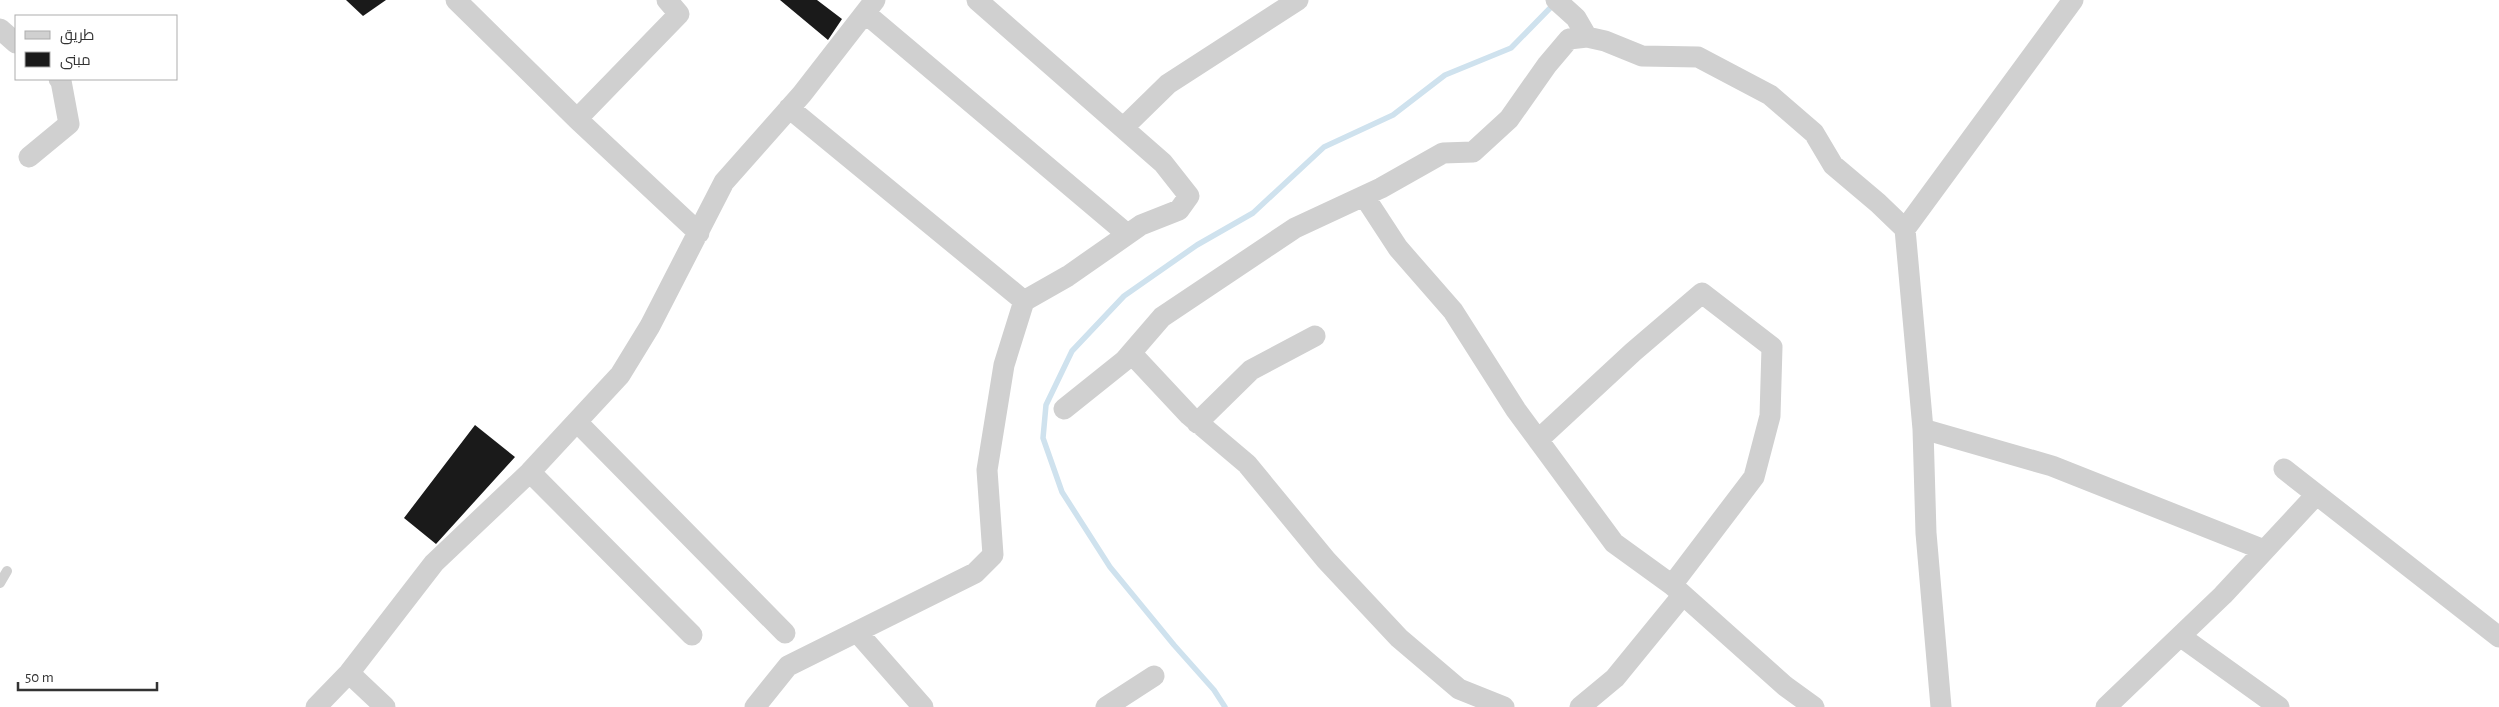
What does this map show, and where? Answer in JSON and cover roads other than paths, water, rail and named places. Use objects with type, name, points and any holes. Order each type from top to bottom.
[{"type":"street","points":[[456,0],[699,233]]},
{"type":"street","points":[[755,707],[788,666],[975,573],[993,555],[987,470],[1004,366],[1024,302],[1068,276],[1141,225],[1179,210],[1189,196],[1163,163],[977,0]]},
{"type":"street","points":[[1123,128],[1168,84],[1298,0]]},
{"type":"street","points":[[1556,0],[1576,18],[1587,37]]},
{"type":"street","points":[[1941,707],[1926,533],[1922,429],[1905,229],[2072,0]]},
{"type":"street","points":[[578,119],[678,4]]},
{"type":"street","points":[[316,707],[348,673],[434,563],[530,472],[620,375],[650,326],[724,182],[789,108],[870,6],[1127,234]]},
{"type":"street","points":[[0,29],[15,42]]},
{"type":"street","points":[[1064,409],[1124,361],[1162,317],[1295,228],[1364,196],[1443,152],[1473,152],[1509,119],[1547,65],[1569,39],[1587,37],[1605,41],[1642,56],[1698,57],[1770,94],[1814,133],[1833,165],[1905,229]]},
{"type":"street","points":[[29,157],[69,124],[60,80]]},
{"type":"street","points":[[789,108],[1024,302]]},
{"type":"street","points":[[1364,196],[1398,248],[1453,311],[1516,410],[1614,542],[1677,591],[1785,686],[1814,707]]},
{"type":"street","points":[[1538,440],[1633,352],[1702,293],[1772,347],[1770,416],[1754,477],[1677,591],[1615,678],[1580,707]]},
{"type":"street","points":[[1197,423],[1251,370],[1315,336]]},
{"type":"street","points":[[1131,353],[1197,423],[1247,464],[1326,560],[1399,638],[1459,690],[1504,707]]},
{"type":"street","points":[[577,422],[785,633]]},
{"type":"street","points":[[1922,429],[2052,466],[2264,550]]},
{"type":"street","points":[[2284,469],[2499,637]]},
{"type":"street","points":[[530,472],[692,635]]},
{"type":"street","points":[[2106,707],[2223,595],[2316,495]]},
{"type":"street","points":[[858,632],[923,707]]},
{"type":"street","points":[[2180,636],[2279,707]]},
{"type":"street","points":[[348,673],[385,707]]},
{"type":"street","points":[[1106,707],[1154,676]]},
{"type":"lane","points":[[0,582],[7,571]]},
{"type":"waterway","points":[[1225,707],[1214,690],[1110,567],[1062,492],[1043,438],[1046,405],[1072,351],[1124,296],[1197,245],[1253,213],[1324,147],[1393,115],[1445,75],[1511,48],[1555,3]]}]
